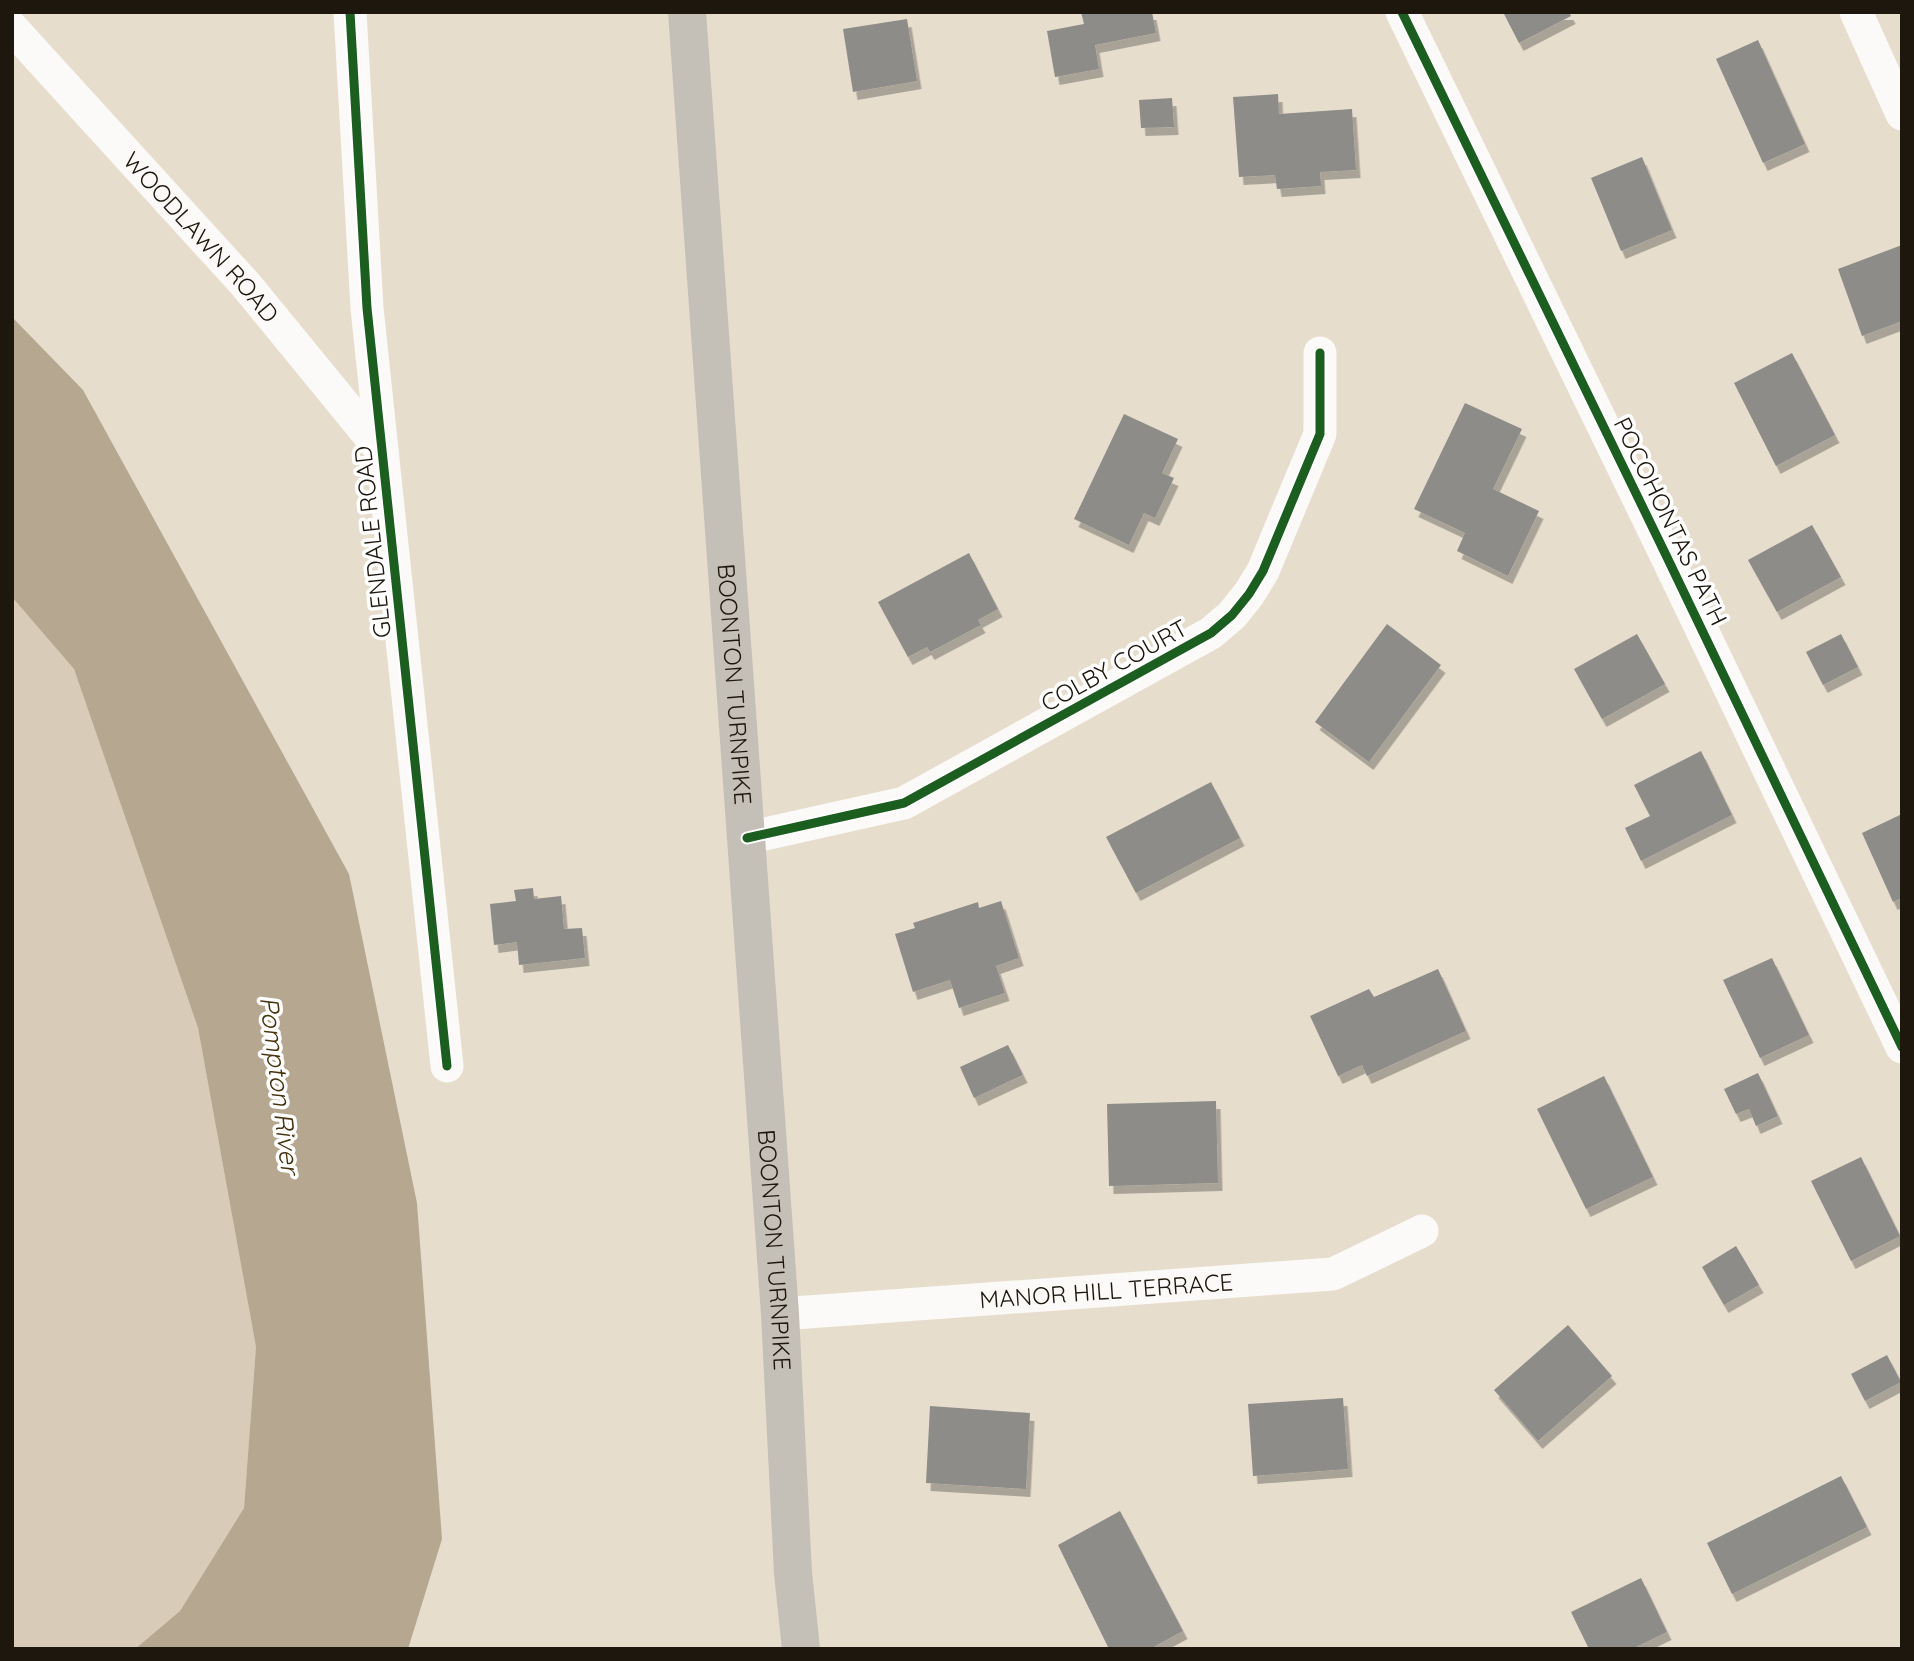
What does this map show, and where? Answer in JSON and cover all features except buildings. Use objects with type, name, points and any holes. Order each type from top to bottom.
[{"type":"main road","name":"BOONTON TURNPIKE","points":[[687,12],[780,1314],[793,1573],[801,1649]]},
{"type":"street","name":"GLENDALE ROAD","points":[[349,12],[367,308],[447,1066]]},
{"type":"street","name":"POCOHONTAS PATH","points":[[1402,12],[1902,1047]]},
{"type":"street","points":[[1856,12],[1902,114]]},
{"type":"street","name":"WOODLAWN ROAD","points":[[12,28],[246,285],[382,451]]},
{"type":"street","name":"COLBY COURT","points":[[747,838],[904,803],[1211,633],[1249,594],[1264,571],[1320,434],[1320,353]]},
{"type":"street","name":"MANOR HILL TERRACE","points":[[780,1314],[1334,1274],[1422,1231]]},
{"type":"shaded area","points":[[12,597],[74,669],[198,1028],[256,1347],[244,1508],[180,1611],[135,1649],[12,1649]]},
{"type":"water","name":"Pompton River","points":[[12,317],[83,390],[349,874],[417,1203],[442,1539],[408,1649],[135,1649],[180,1611],[244,1508],[256,1347],[198,1028],[74,669],[12,597]]},
{"type":"cycle path","points":[[350,12],[367,308],[447,1066]]},
{"type":"cycle path","points":[[1402,12],[1902,1047]]},
{"type":"cycle path","points":[[747,838],[904,803],[1211,633],[1232,615],[1263,571],[1320,434],[1320,353]]}]
